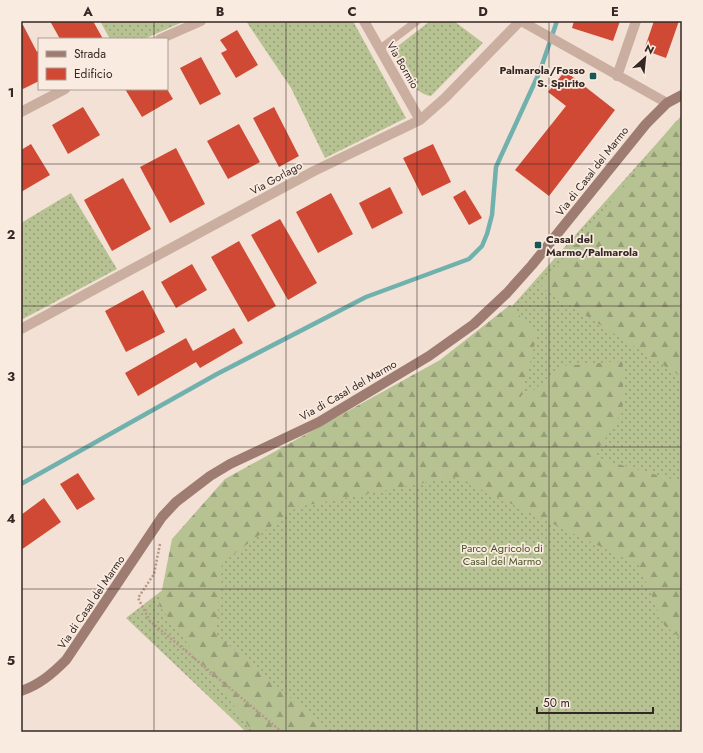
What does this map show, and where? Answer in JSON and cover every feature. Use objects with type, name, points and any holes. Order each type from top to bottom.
[{"type":"main road","name":"Via di Casal del Marmo","points":[[21,691],[41,682],[52,674],[66,660],[162,517],[176,502],[210,476],[230,464],[319,422],[430,356],[474,324],[497,303],[532,265],[629,143],[654,114],[667,103],[682,95]]},
{"type":"street","points":[[162,38],[201,21]]},
{"type":"street","name":"Via Bormio","points":[[364,21],[420,120]]},
{"type":"street","points":[[521,21],[667,103]]},
{"type":"street","name":"Via Gorlago","points":[[21,329],[314,171],[420,120],[445,98],[521,21]]},
{"type":"street","points":[[617,76],[636,21]]},
{"type":"street","points":[[21,112],[63,90]]},
{"type":"lane","points":[[380,49],[417,21]]},
{"type":"path","points":[[161,539],[154,574],[138,598],[150,621],[282,732]]},
{"type":"green space","points":[[100,21],[185,21],[146,38],[109,38]]},
{"type":"green space","points":[[246,21],[353,21],[406,118],[325,158],[291,88]]},
{"type":"green space","points":[[430,21],[454,21],[483,43],[431,96],[424,94],[413,85],[408,79],[395,53],[398,46]]},
{"type":"green space","name":"Parco Agricolo di Casal del Marmo","points":[[682,115],[682,732],[246,732],[126,618],[466,358]]},
{"type":"green space","points":[[682,119],[682,377],[541,287],[676,121]]},
{"type":"green space","points":[[71,193],[117,269],[21,320],[21,223]]},
{"type":"green space","points":[[510,305],[537,335],[520,401],[564,366],[623,361],[623,411],[593,457],[682,482],[682,639],[664,625],[639,565],[455,477],[297,507],[222,563],[216,634],[330,732],[253,732],[159,605],[172,539],[225,479],[440,360]]},
{"type":"building","points":[[50,21],[93,21],[102,38],[59,38]]},
{"type":"building","points":[[574,21],[620,21],[613,41],[572,28]]},
{"type":"building","points":[[654,21],[679,21],[666,58],[644,50]]},
{"type":"building","points":[[23,25],[37,52],[38,51],[38,82],[23,89],[21,84],[21,26]]},
{"type":"building","points":[[237,30],[258,65],[236,78],[221,53],[227,50],[220,40]]},
{"type":"building","points":[[201,57],[221,94],[200,105],[180,68]]},
{"type":"building","points":[[565,71],[615,110],[549,196],[515,170],[566,106],[548,92]]},
{"type":"building","points":[[126,90],[168,90],[173,99],[142,117]]},
{"type":"building","points":[[83,107],[100,135],[68,154],[52,125]]},
{"type":"building","points":[[274,107],[299,156],[279,167],[253,118]]},
{"type":"building","points":[[239,124],[260,162],[228,179],[207,141]]},
{"type":"building","points":[[31,144],[50,175],[21,192],[21,150]]},
{"type":"building","points":[[433,144],[451,182],[422,196],[403,158]]},
{"type":"building","points":[[176,148],[205,204],[170,223],[140,167]]},
{"type":"building","points":[[123,178],[151,229],[112,251],[84,200]]},
{"type":"building","points":[[390,187],[403,213],[372,229],[359,203]]},
{"type":"building","points":[[465,190],[482,218],[469,225],[453,197]]},
{"type":"building","points":[[331,193],[353,234],[318,253],[296,212]]},
{"type":"building","points":[[280,219],[317,283],[288,300],[251,235]]},
{"type":"building","points":[[239,241],[276,306],[248,322],[211,257]]},
{"type":"building","points":[[192,264],[207,290],[176,308],[161,282]]},
{"type":"building","points":[[143,290],[165,332],[126,352],[105,311]]},
{"type":"building","points":[[234,328],[243,343],[200,368],[196,362],[138,396],[125,373],[186,338],[193,351]]},
{"type":"building","points":[[78,473],[95,499],[77,510],[60,484]]},
{"type":"building","points":[[44,498],[61,522],[21,550],[21,515]]},
{"type":"waterway","points":[[21,484],[217,374],[366,297],[469,259],[482,246],[487,234],[492,215],[496,167],[540,71],[557,21]]},
{"type":"place","name":"Palmarola/Fosso S. Spirito","points":[[593,76]]},
{"type":"place","name":"Casal del Marmo/Palmarola","points":[[538,245]]}]
